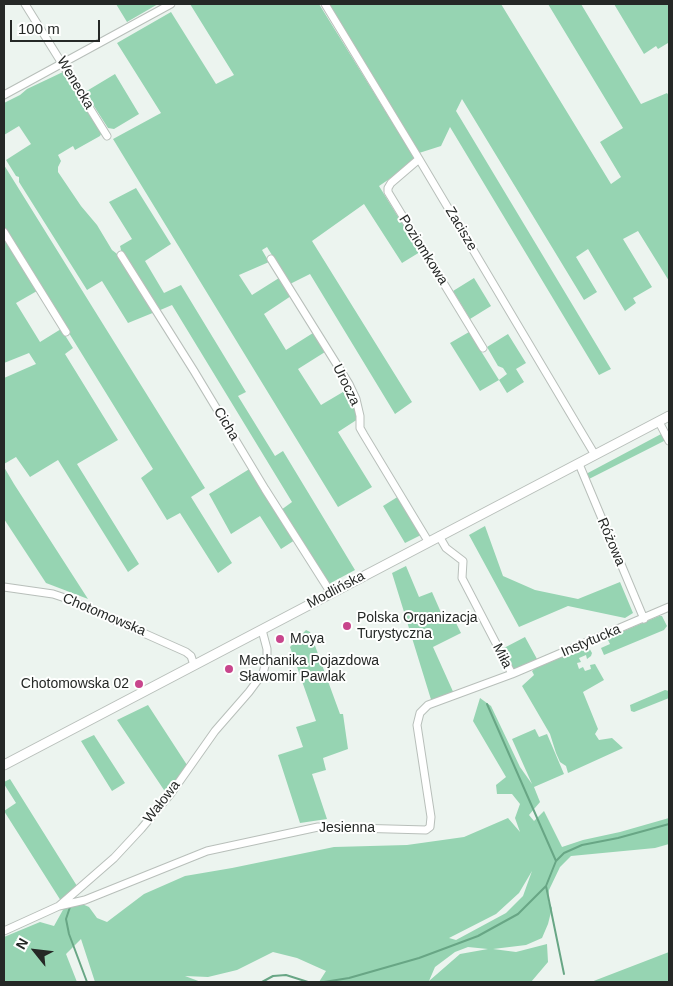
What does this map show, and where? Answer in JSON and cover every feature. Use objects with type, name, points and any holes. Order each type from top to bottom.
[{"type":"main road","name":"Modlińska","points":[[4,764],[669,416]]},
{"type":"street","name":"Wenecka","points":[[25,4],[107,136]]},
{"type":"street","points":[[4,95],[171,4]]},
{"type":"street","name":"Zacisze","points":[[325,4],[595,455]]},
{"type":"street","name":"Poziomkowa","points":[[419,159],[391,183],[388,192],[483,348]]},
{"type":"street","points":[[4,232],[66,332]]},
{"type":"street","name":"Cicha","points":[[121,255],[194,371],[265,490],[331,593]]},
{"type":"street","name":"Urocza","points":[[271,258],[349,384],[356,399],[360,416],[360,428],[428,541]]},
{"type":"street","points":[[659,422],[669,441]]},
{"type":"street","name":"Różowa","points":[[578,464],[644,619]]},
{"type":"street","name":"Miła","points":[[439,536],[446,548],[463,561],[462,578],[512,674]]},
{"type":"street","name":"Chotomowska","points":[[4,587],[53,594],[65,598],[186,652],[191,656],[194,665]]},
{"type":"street","name":"Instytucka","points":[[512,674],[669,608]]},
{"type":"street","name":"Wałowa","points":[[4,931],[59,906],[114,858],[141,829],[172,792],[215,731],[263,673],[267,658],[262,630]]},
{"type":"street","name":"Jesienna","points":[[59,906],[85,900],[207,851],[318,827],[426,830],[432,823],[417,725],[420,713],[428,705],[512,674]]},
{"type":"green space","points":[[116,4],[158,4],[127,22]]},
{"type":"green space","points":[[190,4],[319,4],[415,159],[410,165],[379,186],[420,252],[402,263],[364,204],[312,241],[412,402],[395,414],[310,274],[290,284],[267,247],[262,250],[269,262],[239,275],[252,295],[279,278],[291,296],[264,314],[286,350],[313,333],[325,352],[298,369],[321,405],[348,389],[353,399],[358,419],[338,432],[372,487],[338,507],[113,139],[161,113],[117,43],[171,12],[216,84],[234,75]]},
{"type":"green space","points":[[328,4],[501,4],[611,184],[621,177],[600,142],[623,128],[548,4],[581,4],[641,104],[667,93],[669,96],[669,281],[638,231],[623,239],[652,287],[633,298],[636,303],[625,311],[588,249],[576,257],[597,292],[584,300],[462,99],[456,111],[611,369],[599,375],[450,127],[441,146],[419,153]]},
{"type":"green space","points":[[614,4],[669,4],[669,45],[668,43],[658,49],[656,46],[644,54]]},
{"type":"green space","points":[[65,71],[102,132],[100,136],[75,150],[73,146],[58,155],[61,161],[58,172],[81,206],[97,225],[112,250],[121,257],[155,312],[128,323],[102,281],[87,290],[19,182],[19,177],[16,176],[6,160],[31,144],[19,126],[4,135],[4,103],[27,89]]},
{"type":"green space","points":[[115,74],[139,114],[114,129],[108,128],[85,92]]},
{"type":"green space","points":[[4,165],[205,488],[191,497],[232,563],[218,573],[180,513],[167,520],[141,478],[153,469],[4,228]]},
{"type":"green space","points":[[136,188],[171,244],[145,261],[164,293],[181,285],[246,392],[238,396],[275,456],[283,451],[355,570],[327,585],[281,510],[292,502],[172,305],[158,311],[121,250],[120,246],[132,239],[109,202]]},
{"type":"green space","points":[[4,237],[37,291],[16,303],[40,342],[61,329],[73,348],[65,354],[118,440],[77,464],[139,564],[128,572],[58,460],[30,477],[16,457],[4,464],[4,378],[36,364],[29,353],[4,363]]},
{"type":"green space","points":[[474,278],[491,306],[470,319],[453,291]]},
{"type":"green space","points":[[469,332],[499,380],[480,391],[450,343]]},
{"type":"green space","points":[[508,334],[526,363],[516,369],[524,382],[507,393],[499,380],[507,374],[503,368],[498,366],[487,347]]},
{"type":"green space","points":[[663,433],[666,440],[589,479],[586,474]]},
{"type":"green space","points":[[4,467],[88,599],[46,583],[4,519]]},
{"type":"green space","points":[[251,468],[295,540],[281,549],[260,516],[231,534],[209,494]]},
{"type":"green space","points":[[399,496],[423,534],[405,543],[383,506]]},
{"type":"green space","points":[[485,526],[503,576],[535,590],[578,599],[620,582],[633,613],[625,618],[568,606],[519,627],[469,535]]},
{"type":"green space","points":[[406,566],[419,597],[432,592],[446,624],[455,621],[461,633],[433,647],[455,696],[433,706],[392,573]]},
{"type":"green space","points":[[662,616],[667,626],[664,630],[604,655],[601,648],[610,644],[607,638]]},
{"type":"green space","points":[[306,630],[310,632],[340,714],[343,714],[348,749],[323,758],[326,770],[312,774],[327,819],[300,823],[278,755],[303,747],[296,727],[316,721],[290,647]]},
{"type":"green space","points":[[525,637],[537,659],[515,669],[511,667],[502,649]]},
{"type":"green space","points":[[588,646],[592,653],[591,656],[587,659],[586,655],[579,658],[581,662],[577,663],[579,669],[583,667],[585,671],[591,669],[590,665],[595,664],[604,680],[583,692],[598,729],[595,734],[599,740],[612,738],[623,748],[568,773],[566,766],[560,762],[550,734],[522,686],[534,675],[532,671],[536,668]]},
{"type":"green space","points":[[665,690],[669,691],[669,698],[634,712],[631,711],[630,705]]},
{"type":"green space","points":[[480,698],[491,706],[520,767],[532,784],[512,739],[535,729],[539,737],[547,734],[564,774],[534,787],[540,802],[529,815],[534,821],[544,811],[562,847],[669,818],[669,844],[655,848],[571,856],[560,867],[549,890],[548,901],[552,908],[542,938],[526,945],[493,949],[516,952],[547,944],[548,962],[531,982],[319,982],[326,971],[297,958],[273,952],[237,970],[208,977],[185,976],[201,982],[95,982],[81,939],[66,954],[77,982],[4,982],[4,937],[40,922],[54,926],[64,908],[80,903],[89,907],[97,918],[107,922],[144,894],[185,876],[334,847],[407,845],[464,837],[508,818],[520,832],[515,818],[520,804],[512,794],[497,794],[496,785],[506,777],[473,721]],"holes":[[[532,871],[523,896],[506,913],[456,940],[449,938],[496,914],[519,893]],[[468,947],[488,949],[460,954],[429,981],[435,967],[455,952]]]},
{"type":"green space","points":[[148,705],[187,765],[166,793],[117,720]]},
{"type":"green space","points":[[94,735],[125,783],[112,791],[81,741]]},
{"type":"green space","points":[[10,779],[77,886],[61,901],[4,811],[16,803],[4,784],[4,782]]},
{"type":"green space","points":[[669,952],[669,982],[591,982]]},
{"type":"waterway","points":[[487,704],[556,861],[546,886],[564,974]]},
{"type":"waterway","points":[[556,861],[564,853],[582,845],[618,838],[669,824]]},
{"type":"waterway","points":[[324,982],[349,978],[419,958],[478,936],[518,914],[546,886]]},
{"type":"waterway","points":[[70,907],[66,919],[69,934],[87,982]]},
{"type":"waterway","points":[[262,982],[273,976],[286,975],[308,982]]},
{"type":"place","name":"Polska Organizacja Turystyczna","points":[[347,626]]},
{"type":"place","name":"Moya","points":[[280,639]]},
{"type":"place","name":"Mechanika Pojazdowa Sławomir Pawlak","points":[[229,669]]},
{"type":"place","name":"Chotomowska 02","points":[[139,684]]}]
